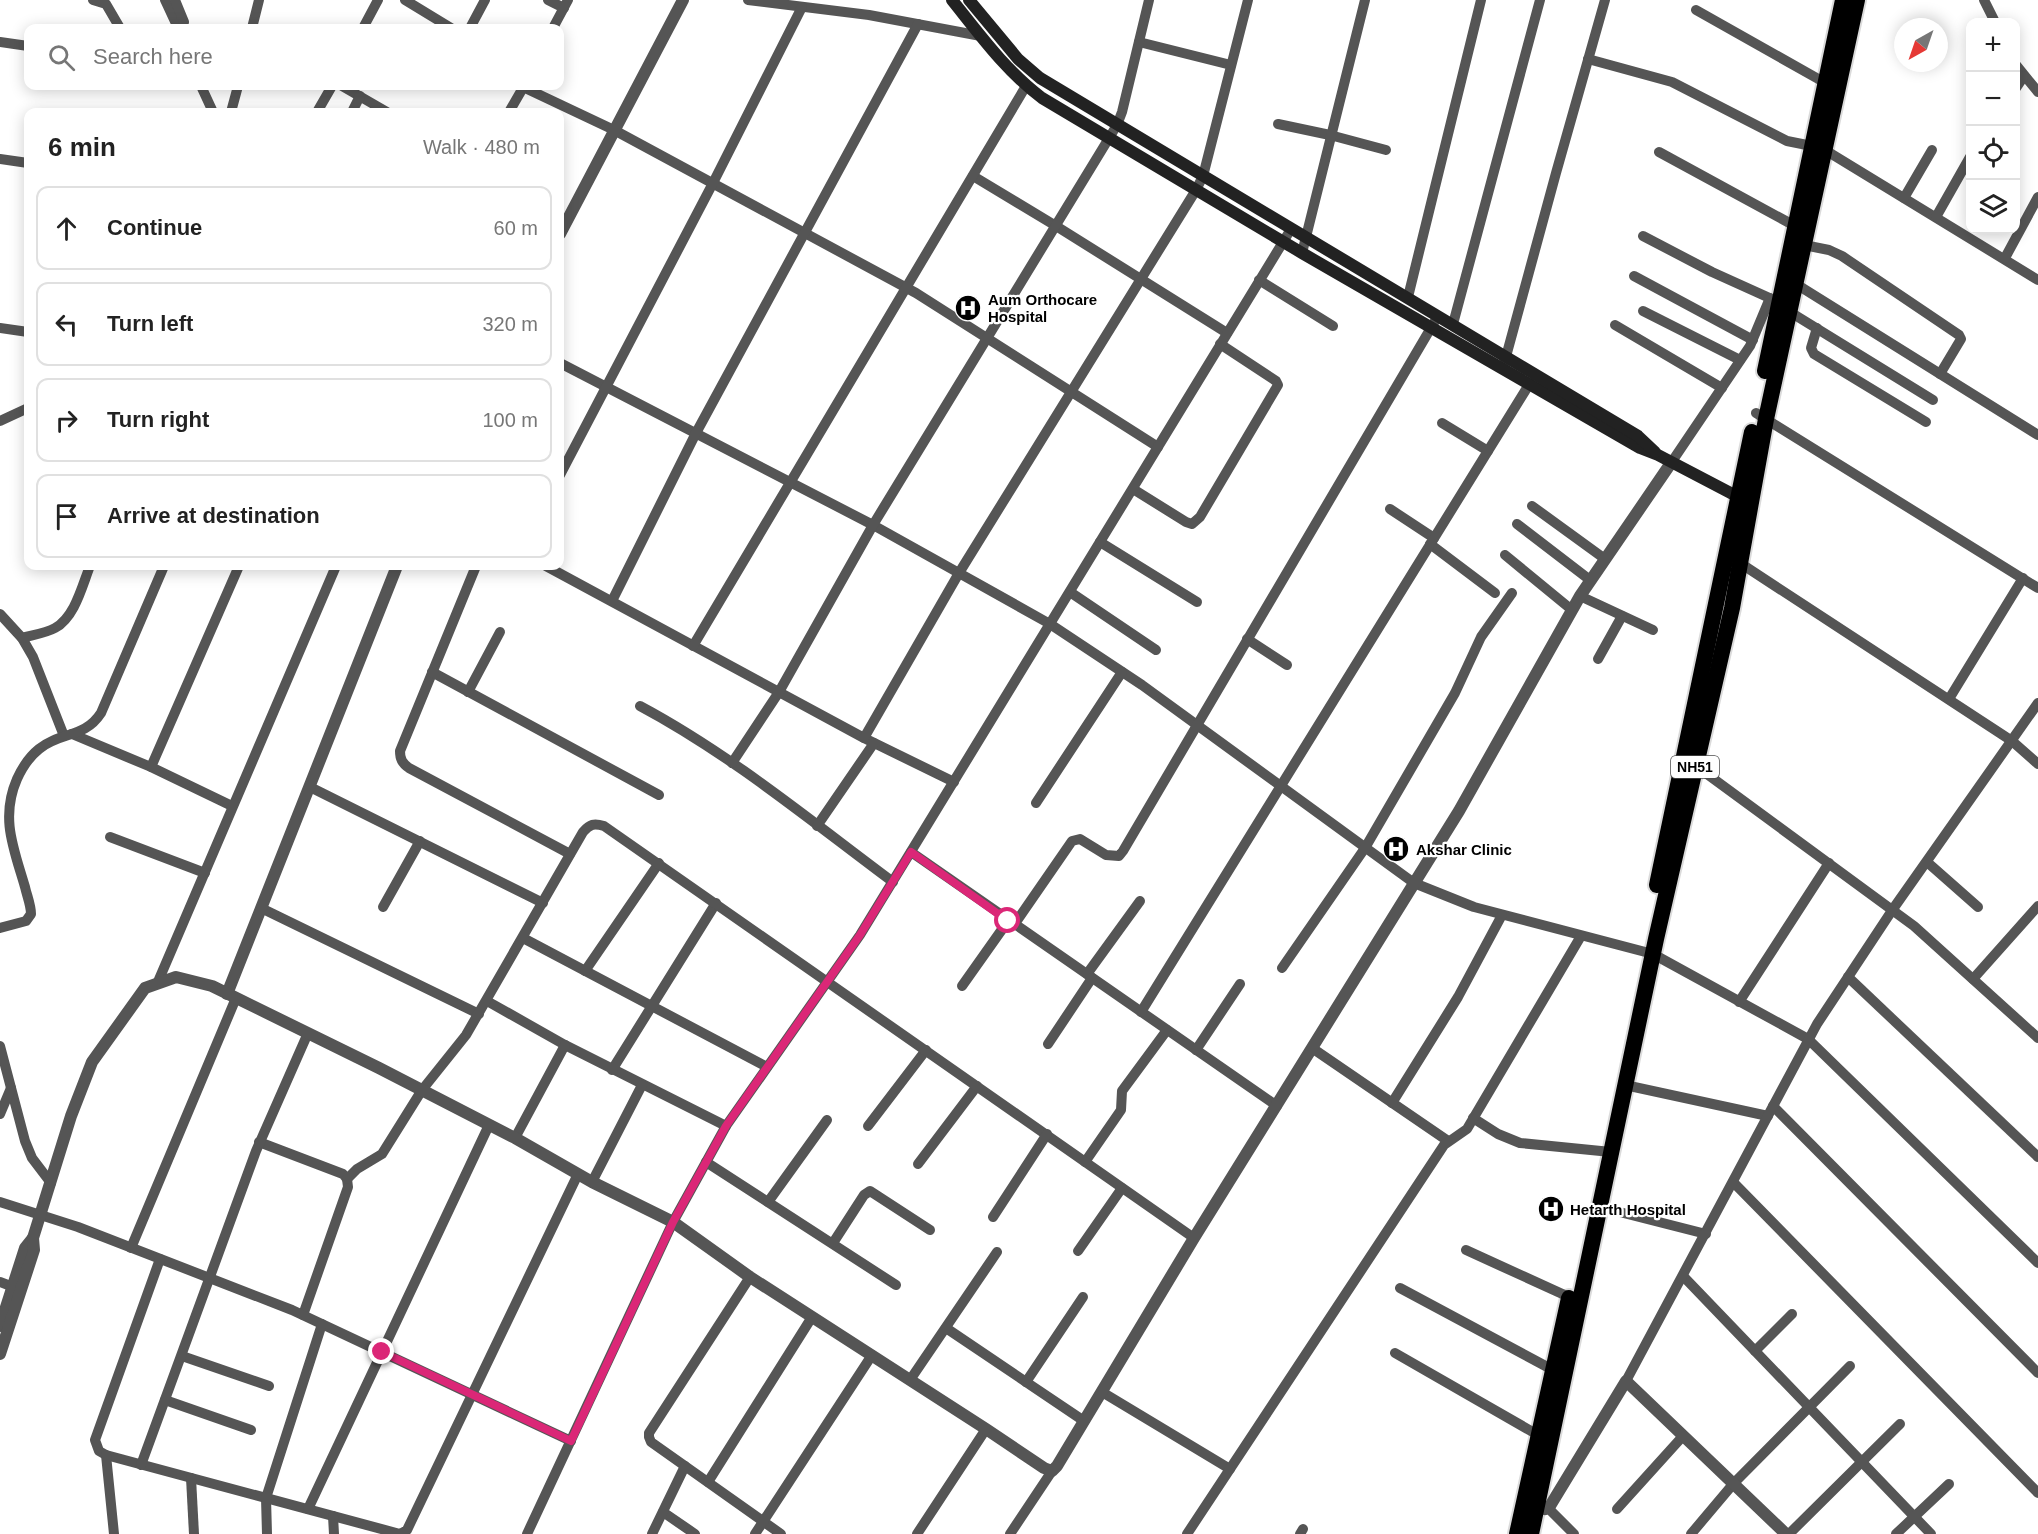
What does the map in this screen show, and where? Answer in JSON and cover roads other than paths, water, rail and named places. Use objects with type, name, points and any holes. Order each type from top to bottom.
[{"type":"highway","name":"NH51","points":[[1832,85],[1843,0]]},
{"type":"highway","name":"NH51","points":[[1531,1534],[1543,1506],[1600,1207],[1606,1151],[1744,500],[1783,305],[1795,226],[1857,0]]},
{"type":"highway","name":"NH51","points":[[1783,305],[1796,284],[1818,148]]},
{"type":"highway","name":"NH51","points":[[1517,1534],[1569,1297],[1625,1085],[1648,953],[1696,766],[1732,608],[1740,563],[1744,500]]},
{"type":"main road","points":[[952,0],[1026,86],[1042,98],[1302,253],[1435,321],[1638,436],[1658,455]]},
{"type":"main road","points":[[969,0],[1028,69],[1060,91],[1408,297],[1435,321],[1453,324],[1530,383],[1640,448],[1744,500]]},
{"type":"street","points":[[93,0],[106,4],[118,24]]},
{"type":"street","points":[[165,0],[180,24]]},
{"type":"street","points":[[175,0],[181,24]]},
{"type":"street","points":[[253,24],[259,0]]},
{"type":"street","points":[[365,24],[378,0]]},
{"type":"street","points":[[405,0],[444,24]]},
{"type":"street","points":[[472,24],[485,0]]},
{"type":"street","points":[[548,0],[566,4],[555,24]]},
{"type":"street","points":[[564,226],[683,0]]},
{"type":"street","points":[[732,763],[779,692],[873,525],[1117,125],[1149,0]]},
{"type":"street","points":[[817,826],[869,740],[959,573],[1196,190],[1203,176],[1248,0]]},
{"type":"street","points":[[1302,253],[1365,0]]},
{"type":"street","points":[[1408,297],[1481,0]]},
{"type":"street","points":[[1453,324],[1540,0]]},
{"type":"street","points":[[1505,362],[1605,0]]},
{"type":"street","points":[[1984,0],[1993,18]]},
{"type":"street","points":[[756,1],[802,6],[838,5],[981,36]]},
{"type":"street","points":[[564,468],[713,183],[802,6]]},
{"type":"street","points":[[1696,10],[1832,85]]},
{"type":"street","points":[[612,601],[696,433],[918,24]]},
{"type":"street","points":[[0,42],[24,45]]},
{"type":"street","points":[[1139,42],[1231,65]]},
{"type":"street","points":[[1588,59],[1672,82],[1787,141],[1818,148],[2005,258],[2038,280]]},
{"type":"street","points":[[2020,70],[2038,92]]},
{"type":"street","points":[[2020,82],[2024,76]]},
{"type":"street","points":[[693,645],[1026,86]]},
{"type":"street","points":[[203,90],[211,108]]},
{"type":"street","points":[[232,108],[237,90]]},
{"type":"street","points":[[319,108],[330,90]]},
{"type":"street","points":[[349,90],[380,108]]},
{"type":"street","points":[[511,108],[521,90]]},
{"type":"street","points":[[531,90],[614,130],[905,288],[1158,447]]},
{"type":"street","points":[[354,108],[360,96]]},
{"type":"street","points":[[1278,124],[1386,150]]},
{"type":"street","points":[[1904,198],[1932,150]]},
{"type":"street","points":[[1659,152],[1795,226]]},
{"type":"street","points":[[0,159],[24,162]]},
{"type":"street","points":[[1936,217],[1966,166]]},
{"type":"street","points":[[973,176],[1056,225],[1227,333]]},
{"type":"street","points":[[2005,258],[2038,197]]},
{"type":"street","points":[[527,1534],[673,1222],[726,1126],[860,935],[1291,228]]},
{"type":"street","points":[[1643,236],[1783,305],[1933,399]]},
{"type":"street","points":[[1804,245],[1829,250],[1842,256],[1959,335],[1961,339],[1940,374]]},
{"type":"street","points":[[1634,276],[1753,340]]},
{"type":"street","points":[[1259,280],[1334,326]]},
{"type":"street","points":[[1796,284],[2038,435]]},
{"type":"street","points":[[1010,1534],[1057,1466],[1194,1238],[1459,811],[1590,580],[1753,340],[1783,305]]},
{"type":"street","points":[[1643,311],[1740,360]]},
{"type":"street","points":[[962,986],[1072,841],[1080,839],[1106,855],[1119,856],[1124,851],[1435,321]]},
{"type":"street","points":[[1615,325],[1722,388]]},
{"type":"street","points":[[0,328],[24,331]]},
{"type":"street","points":[[1817,328],[1810,348],[1814,354],[1926,422]]},
{"type":"street","points":[[1133,489],[1192,524],[1200,517],[1218,488],[1278,385],[1276,381],[1220,344]]},
{"type":"street","points":[[564,365],[873,525],[1050,624],[1122,672],[1414,883],[1474,908],[1648,953],[1808,1039],[2038,1263]]},
{"type":"street","points":[[1142,1012],[1530,383]]},
{"type":"street","points":[[0,421],[24,410]]},
{"type":"street","points":[[1761,416],[2038,588]]},
{"type":"street","points":[[1442,423],[1488,451]]},
{"type":"street","points":[[1532,506],[1605,559]]},
{"type":"street","points":[[1390,509],[1495,593]]},
{"type":"street","points":[[1517,524],[1590,580]]},
{"type":"street","points":[[1100,542],[1197,602]]},
{"type":"street","points":[[1505,555],[1572,610]]},
{"type":"street","points":[[1740,563],[2012,741],[2038,764]]},
{"type":"street","points":[[22,638],[54,628],[65,620],[73,608],[88,570]]},
{"type":"street","points":[[0,928],[26,921],[31,914],[7,823],[14,785],[22,768],[36,751],[52,739],[90,727],[101,713],[162,570]]},
{"type":"street","points":[[151,767],[237,570]]},
{"type":"street","points":[[157,984],[334,570]]},
{"type":"street","points":[[131,1248],[232,996],[261,908],[395,570]]},
{"type":"street","points":[[474,570],[400,751],[400,758],[403,764],[570,854]]},
{"type":"street","points":[[554,570],[869,740],[954,782]]},
{"type":"street","points":[[1949,699],[2023,578]]},
{"type":"street","points":[[1070,592],[1156,650]]},
{"type":"street","points":[[1282,969],[1365,848],[1455,693],[1481,637],[1512,594]]},
{"type":"street","points":[[1580,596],[1653,630]]},
{"type":"street","points":[[0,614],[22,638],[33,657],[68,735],[151,767],[232,806]]},
{"type":"street","points":[[1598,659],[1622,616]]},
{"type":"street","points":[[468,692],[500,632]]},
{"type":"street","points":[[1247,639],[1287,665]]},
{"type":"street","points":[[432,672],[659,795]]},
{"type":"street","points":[[1036,803],[1122,672]]},
{"type":"street","points":[[1574,1534],[1543,1506],[1626,1381],[1808,1039],[1893,909],[2038,703]]},
{"type":"street","points":[[640,706],[732,763],[893,882]]},
{"type":"street","points":[[1696,766],[1893,909],[2038,1038]]},
{"type":"street","points":[[310,786],[543,903]]},
{"type":"street","points":[[347,1179],[357,1169],[382,1154],[422,1090],[466,1035],[583,832],[588,826],[596,823],[659,863],[1194,1238]]},
{"type":"street","points":[[110,837],[205,873]]},
{"type":"street","points":[[382,908],[420,841]]},
{"type":"street","points":[[911,852],[1276,1106]]},
{"type":"street","points":[[1927,862],[1978,907]]},
{"type":"street","points":[[585,971],[659,863]]},
{"type":"street","points":[[1739,1002],[1829,863]]},
{"type":"street","points":[[1048,1044],[1140,901]]},
{"type":"street","points":[[612,1070],[716,903]]},
{"type":"street","points":[[1973,979],[2038,906]]},
{"type":"street","points":[[261,908],[479,1014]]},
{"type":"street","points":[[1392,1103],[1458,997],[1502,915]]},
{"type":"street","points":[[1187,1534],[1320,1330],[1448,1141],[1463,1133],[1473,1118],[1581,936]]},
{"type":"street","points":[[523,938],[767,1067]]},
{"type":"street","points":[[0,1326],[34,1250],[33,1238],[40,1215],[71,1116],[92,1062],[145,988],[176,977],[212,986],[308,1033],[516,1138],[592,1182],[673,1222],[750,1277],[1052,1471]]},
{"type":"street","points":[[1848,977],[2038,1157]]},
{"type":"street","points":[[1196,1050],[1240,984]]},
{"type":"street","points":[[487,1000],[612,1070],[726,1126]]},
{"type":"street","points":[[1085,1162],[1121,1110],[1122,1091],[1167,1030]]},
{"type":"street","points":[[141,1465],[259,1142],[308,1033]]},
{"type":"street","points":[[516,1138],[565,1045]]},
{"type":"street","points":[[0,1046],[25,1141],[32,1158],[51,1183]]},
{"type":"street","points":[[1312,1048],[1448,1141]]},
{"type":"street","points":[[868,1126],[927,1050]]},
{"type":"street","points":[[592,1182],[642,1085]]},
{"type":"street","points":[[1625,1085],[1768,1116]]},
{"type":"street","points":[[918,1164],[977,1086]]},
{"type":"street","points":[[0,1114],[11,1087]]},
{"type":"street","points":[[1773,1106],[2038,1372]]},
{"type":"street","points":[[1473,1118],[1498,1134],[1520,1143],[1606,1151]]},
{"type":"street","points":[[768,1202],[827,1120]]},
{"type":"street","points":[[309,1509],[489,1125]]},
{"type":"street","points":[[993,1217],[1047,1134]]},
{"type":"street","points":[[259,1142],[343,1174],[347,1179],[348,1187],[303,1315]]},
{"type":"street","points":[[706,1162],[896,1284]]},
{"type":"street","points":[[160,1259],[95,1440],[99,1451],[141,1465],[400,1534],[407,1530],[578,1174]]},
{"type":"street","points":[[1733,1182],[2038,1493]]},
{"type":"street","points":[[1078,1251],[1122,1188]]},
{"type":"street","points":[[833,1243],[864,1195],[870,1191],[930,1230]]},
{"type":"street","points":[[0,1202],[78,1227],[303,1315],[571,1441]]},
{"type":"street","points":[[1600,1207],[1706,1234]]},
{"type":"street","points":[[1466,1250],[1569,1297]]},
{"type":"street","points":[[910,1380],[997,1252]]},
{"type":"street","points":[[1683,1276],[1931,1534]]},
{"type":"street","points":[[750,1277],[648,1437],[651,1442],[781,1534]]},
{"type":"street","points":[[0,1282],[17,1288]]},
{"type":"street","points":[[0,1353],[17,1288]]},
{"type":"street","points":[[1400,1288],[1553,1370]]},
{"type":"street","points":[[1026,1382],[1083,1297]]},
{"type":"street","points":[[1755,1351],[1792,1314]]},
{"type":"street","points":[[708,1482],[812,1317]]},
{"type":"street","points":[[267,1534],[266,1498],[322,1324]]},
{"type":"street","points":[[946,1328],[1084,1421]]},
{"type":"street","points":[[1395,1353],[1538,1435]]},
{"type":"street","points":[[755,1534],[872,1355]]},
{"type":"street","points":[[182,1356],[269,1386]]},
{"type":"street","points":[[1691,1534],[1734,1483],[1850,1366]]},
{"type":"street","points":[[1626,1381],[1788,1534],[1900,1424]]},
{"type":"street","points":[[1102,1392],[1230,1469]]},
{"type":"street","points":[[165,1400],[251,1430]]},
{"type":"street","points":[[917,1534],[986,1429]]},
{"type":"street","points":[[1617,1509],[1683,1436]]},
{"type":"street","points":[[106,1455],[114,1534]]},
{"type":"street","points":[[652,1534],[685,1466]]},
{"type":"street","points":[[191,1478],[194,1534]]},
{"type":"street","points":[[1896,1534],[1949,1484]]},
{"type":"street","points":[[663,1512],[695,1534]]},
{"type":"street","points":[[333,1516],[334,1534]]},
{"type":"place","name":"Aum Orthocare Hospital","points":[[968,308]]},
{"type":"place","name":"Akshar Clinic","points":[[1396,849]]},
{"type":"place","name":"Hetarth Hospital","points":[[1551,1209]]}]
